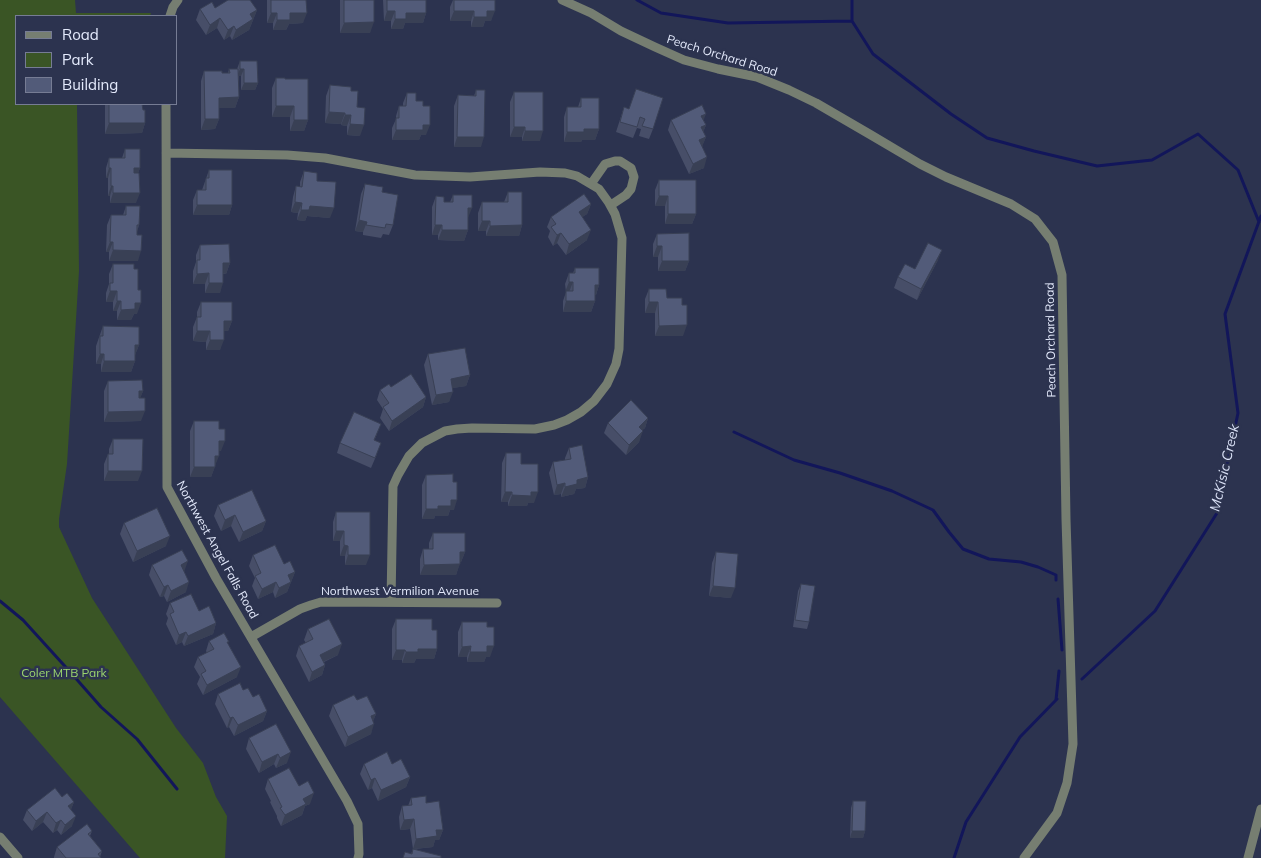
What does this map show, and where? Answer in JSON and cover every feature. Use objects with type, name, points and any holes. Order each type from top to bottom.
[{"type":"street","points":[[170,15],[178,0]]},
{"type":"street","name":"Peach Orchard Road","points":[[562,0],[591,13],[621,32],[677,57],[718,69],[757,77],[816,103],[872,134],[920,164],[1011,204],[1035,220],[1053,242],[1062,275],[1067,567],[1073,744],[1067,783],[1057,813],[1024,858]]},
{"type":"street","name":"Northwest Angel Falls Road","points":[[166,105],[166,487],[347,801],[358,824],[358,858]]},
{"type":"street","points":[[166,153],[316,157],[415,175],[470,177],[540,172],[565,173],[577,176],[599,189],[615,214],[622,238],[619,349],[616,364],[608,384],[594,401],[581,412],[554,425],[535,428],[457,429],[445,431],[422,443],[409,456],[393,486],[390,602]]},
{"type":"street","points":[[591,184],[606,164],[620,161],[631,168],[634,177],[631,189],[626,195],[610,205]]},
{"type":"street","name":"Northwest Vermilion Avenue","points":[[251,637],[311,604],[321,602],[497,604]]},
{"type":"street","points":[[1248,858],[1261,809]]},
{"type":"street","points":[[0,837],[18,858]]},
{"type":"green space","name":"Coler MTB Park","points":[[0,0],[75,0],[76,13],[151,13],[150,15],[15,15],[15,105],[77,105],[79,271],[67,464],[59,527],[92,598],[176,728],[203,763],[216,797],[227,816],[225,858],[140,858],[0,697]]},
{"type":"building","points":[[228,0],[250,0],[257,10],[250,14],[253,19],[236,30],[234,26],[228,30],[220,18],[210,25],[200,9],[212,2],[215,8]]},
{"type":"building","points":[[271,0],[306,0],[307,13],[290,13],[290,20],[277,20],[277,13],[271,13]]},
{"type":"building","points":[[344,0],[374,0],[374,22],[344,23]]},
{"type":"building","points":[[387,0],[426,0],[426,13],[406,13],[406,19],[395,19],[395,11],[387,11]]},
{"type":"building","points":[[454,0],[495,0],[495,11],[487,11],[487,17],[474,17],[474,11],[454,11]]},
{"type":"building","points":[[240,61],[257,61],[258,83],[244,83],[244,69],[240,69]]},
{"type":"building","points":[[229,69],[238,69],[239,97],[219,98],[219,119],[205,119],[204,71],[230,73]]},
{"type":"building","points":[[276,78],[308,79],[308,120],[294,120],[294,106],[276,106]]},
{"type":"building","points":[[330,85],[351,87],[351,91],[358,91],[357,107],[365,108],[364,125],[350,124],[351,115],[329,112]]},
{"type":"building","points":[[636,89],[663,98],[653,129],[642,126],[645,119],[640,117],[637,127],[620,122],[624,107],[629,109]]},
{"type":"building","points":[[476,90],[485,90],[484,137],[457,137],[458,95],[476,96]]},
{"type":"building","points":[[514,92],[543,92],[543,131],[525,131],[525,127],[514,127]]},
{"type":"building","points":[[407,93],[416,93],[416,101],[423,101],[423,106],[430,106],[430,125],[423,125],[423,130],[396,130],[399,106],[406,106]]},
{"type":"building","points":[[581,98],[599,98],[599,129],[584,129],[584,132],[567,132],[567,107],[581,107]]},
{"type":"building","points":[[109,105],[142,105],[143,110],[145,110],[145,123],[109,123]]},
{"type":"building","points":[[702,105],[706,114],[701,116],[706,125],[701,127],[706,137],[699,140],[707,157],[693,164],[671,120]]},
{"type":"building","points":[[125,149],[140,149],[140,168],[134,168],[134,173],[139,173],[140,193],[113,193],[109,158],[125,158]]},
{"type":"building","points":[[209,170],[232,170],[232,205],[197,205],[197,190],[206,190],[206,178],[209,178]]},
{"type":"building","points":[[304,171],[317,173],[317,181],[336,182],[334,208],[310,206],[309,210],[301,210],[302,203],[295,202],[296,186],[302,187]]},
{"type":"building","points":[[659,180],[696,180],[696,214],[668,214],[668,196],[659,196]]},
{"type":"building","points":[[365,184],[383,187],[382,192],[398,195],[393,225],[386,224],[385,228],[366,225],[367,222],[359,220]]},
{"type":"building","points":[[508,192],[522,192],[522,225],[490,226],[490,221],[482,221],[482,202],[508,202]]},
{"type":"building","points":[[584,194],[591,204],[579,212],[591,230],[569,244],[561,233],[557,235],[551,227],[556,224],[551,217]]},
{"type":"building","points":[[453,195],[472,195],[472,208],[468,208],[468,230],[442,230],[442,225],[435,225],[436,196],[444,197],[444,202],[453,202]]},
{"type":"building","points":[[126,206],[140,206],[137,235],[142,235],[141,251],[113,250],[113,242],[110,242],[111,215],[126,215]]},
{"type":"building","points":[[689,233],[689,261],[662,261],[662,246],[657,246],[657,234]]},
{"type":"building","points":[[928,243],[942,250],[921,289],[898,277],[905,264],[915,269]]},
{"type":"building","points":[[229,244],[230,263],[223,263],[223,283],[209,283],[209,273],[197,274],[197,260],[200,260],[200,245]]},
{"type":"building","points":[[113,264],[134,264],[134,269],[138,269],[138,290],[141,290],[141,303],[135,303],[135,309],[121,310],[121,301],[117,301],[117,291],[110,291],[110,283],[113,283]]},
{"type":"building","points":[[575,268],[599,268],[599,285],[595,285],[595,301],[566,301],[566,291],[573,291],[573,282],[569,282],[569,273],[575,273]]},
{"type":"building","points":[[649,289],[666,289],[667,298],[682,298],[682,305],[687,305],[687,325],[659,326],[658,302],[649,302]]},
{"type":"building","points":[[201,302],[232,302],[232,321],[224,321],[224,340],[210,340],[210,331],[197,331],[197,317],[201,317]]},
{"type":"building","points":[[103,326],[139,327],[139,345],[135,345],[135,361],[104,361],[104,354],[100,354],[100,336],[103,336]]},
{"type":"building","points":[[465,348],[470,375],[451,379],[453,392],[436,395],[428,354]]},
{"type":"building","points":[[411,374],[426,397],[392,421],[383,407],[389,403],[380,390],[389,384],[391,387]]},
{"type":"building","points":[[142,380],[143,391],[139,391],[139,398],[145,398],[145,411],[108,412],[108,381]]},
{"type":"building","points":[[631,400],[648,418],[639,427],[643,431],[629,445],[608,423]]},
{"type":"building","points":[[354,412],[381,424],[374,440],[381,443],[375,458],[340,443]]},
{"type":"building","points":[[194,421],[219,421],[219,429],[225,429],[225,441],[219,441],[219,456],[215,456],[215,467],[194,467]]},
{"type":"building","points":[[113,439],[143,439],[142,471],[108,471],[108,454],[113,454]]},
{"type":"building","points":[[582,445],[588,477],[577,480],[577,484],[565,487],[565,483],[557,485],[553,462],[571,459],[569,448]]},
{"type":"building","points":[[506,453],[521,453],[521,464],[538,464],[538,492],[531,492],[531,496],[512,495],[512,492],[505,492]]},
{"type":"building","points":[[453,474],[453,482],[457,482],[457,500],[451,500],[451,506],[438,506],[438,509],[426,509],[426,475]]},
{"type":"building","points":[[252,490],[266,521],[243,532],[235,515],[225,520],[218,505]]},
{"type":"building","points":[[157,508],[170,536],[137,551],[124,523]]},
{"type":"building","points":[[336,512],[370,512],[370,555],[348,555],[348,546],[344,545],[344,531],[336,531]]},
{"type":"building","points":[[433,533],[465,533],[465,552],[460,552],[460,564],[424,565],[423,549],[433,549]]},
{"type":"building","points":[[275,545],[284,564],[290,561],[295,572],[288,575],[291,582],[279,588],[276,582],[262,589],[255,576],[261,573],[253,555]]},
{"type":"building","points":[[182,550],[188,561],[181,565],[189,582],[171,591],[168,585],[164,587],[152,565]]},
{"type":"building","points":[[716,552],[738,554],[735,588],[713,586]]},
{"type":"building","points":[[801,584],[815,586],[809,622],[795,620]]},
{"type":"building","points":[[191,594],[199,611],[209,606],[216,623],[188,636],[186,632],[179,635],[170,614],[174,612],[170,603]]},
{"type":"building","points":[[329,619],[342,644],[320,655],[325,665],[312,672],[299,646],[313,639],[308,629]]},
{"type":"building","points":[[396,619],[432,619],[432,630],[437,630],[437,649],[418,649],[418,652],[396,650]]},
{"type":"building","points":[[462,622],[487,622],[487,627],[494,627],[494,646],[487,646],[487,652],[470,652],[471,646],[462,647]]},
{"type":"building","points":[[224,633],[241,667],[207,685],[201,674],[206,671],[198,657],[214,649],[209,641]]},
{"type":"building","points":[[240,683],[243,690],[248,688],[253,697],[259,694],[267,711],[238,725],[233,717],[230,718],[218,694]]},
{"type":"building","points":[[354,695],[357,700],[367,696],[376,714],[371,716],[374,724],[348,737],[333,705]]},
{"type":"building","points":[[276,724],[291,752],[280,758],[278,754],[262,762],[249,738]]},
{"type":"building","points":[[387,752],[392,764],[401,759],[410,777],[381,790],[375,778],[371,780],[364,764]]},
{"type":"building","points":[[289,768],[299,786],[308,781],[314,793],[303,799],[306,804],[285,815],[280,808],[282,807],[268,779]]},
{"type":"building","points":[[55,788],[62,797],[67,793],[74,802],[68,806],[76,816],[65,825],[61,820],[56,823],[47,812],[36,821],[27,810]]},
{"type":"building","points":[[426,796],[426,803],[439,801],[443,830],[436,830],[437,836],[416,839],[414,819],[404,820],[402,806],[412,805],[411,798]]},
{"type":"building","points":[[853,801],[866,801],[865,831],[852,831]]},
{"type":"building","points":[[87,824],[92,831],[88,834],[102,851],[98,854],[101,858],[66,858],[57,847]]},
{"type":"building","points":[[413,849],[441,856],[441,858],[403,858],[405,852],[412,854]]},
{"type":"waterway","points":[[637,0],[661,13],[728,23],[852,21]]},
{"type":"waterway","points":[[852,0],[852,21],[873,54],[951,114],[987,138],[1097,166],[1152,160],[1198,134],[1238,170],[1259,222]]},
{"type":"waterway","name":"McKisic Creek","points":[[1082,679],[1155,611],[1217,513],[1238,413],[1225,314],[1261,216]]},
{"type":"waterway","points":[[734,432],[794,460],[892,491],[933,510],[963,549],[989,559],[1021,562],[1038,567],[1056,575],[1056,580]]},
{"type":"waterway","points":[[1058,599],[1062,650]]},
{"type":"waterway","points":[[0,601],[23,620],[101,707],[137,739],[177,789]]},
{"type":"waterway","points":[[1056,700],[1059,671]]},
{"type":"waterway","name":"McKisic Creek","points":[[954,858],[966,822],[1020,737],[1057,699]]}]
